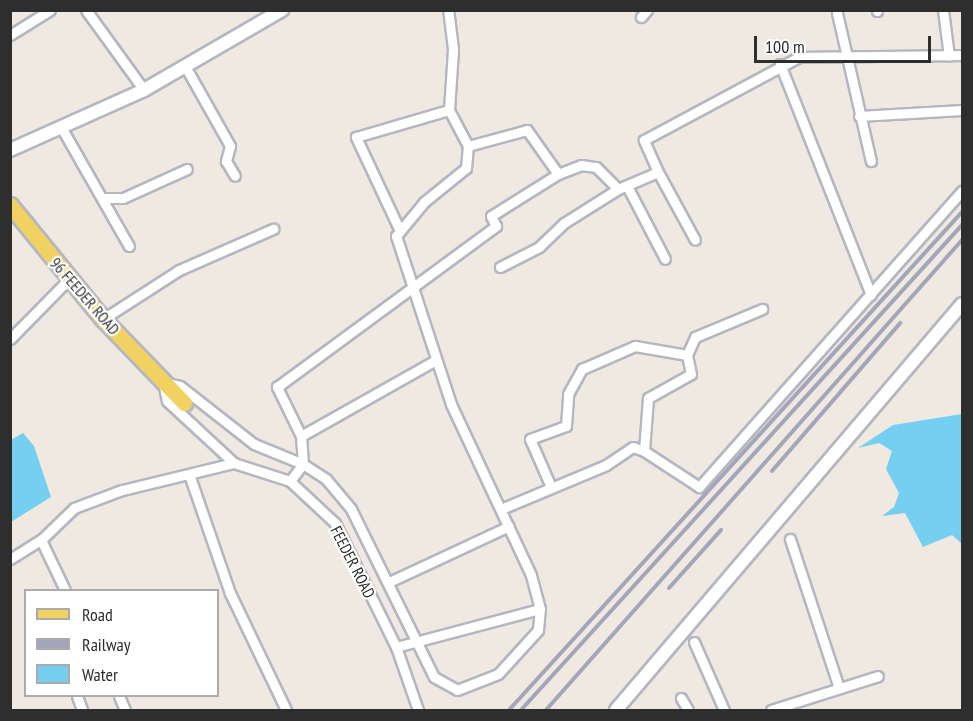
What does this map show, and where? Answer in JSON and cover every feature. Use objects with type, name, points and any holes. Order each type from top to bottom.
[{"type":"main road","name":"96 FEEDER ROAD","points":[[10,206],[103,319],[184,404]]},
{"type":"street","points":[[10,35],[50,10]]},
{"type":"street","points":[[86,10],[144,90]]},
{"type":"street","points":[[10,150],[144,90],[282,10]]},
{"type":"street","points":[[163,382],[180,386],[254,444],[303,464],[326,479],[351,509],[389,582],[413,642],[434,677],[457,690],[498,674],[538,630],[540,609],[501,509],[434,361],[396,236],[424,202],[458,180],[468,146],[449,110],[453,49],[448,10]]},
{"type":"street","points":[[943,10],[949,56]]},
{"type":"street","points":[[837,14],[871,161]]},
{"type":"street","points":[[695,240],[658,172],[644,140],[780,64],[808,55],[963,55]]},
{"type":"street","points":[[780,64],[871,295]]},
{"type":"street","points":[[185,66],[230,146],[226,161],[235,176]]},
{"type":"street","points":[[400,231],[356,137],[449,110]]},
{"type":"street","points":[[860,116],[963,110]]},
{"type":"street","points":[[61,127],[106,198],[129,246]]},
{"type":"street","points":[[468,146],[527,130],[558,174]]},
{"type":"street","points":[[290,481],[303,464],[301,436],[277,387],[496,226],[491,216],[558,174],[581,165],[596,167],[622,188],[665,259]]},
{"type":"street","points":[[106,198],[123,198],[187,169]]},
{"type":"street","points":[[500,267],[539,247],[564,223],[622,188],[658,172]]},
{"type":"street","points":[[501,509],[633,447],[644,451],[699,487],[963,191]]},
{"type":"street","points":[[103,319],[179,270],[273,229]]},
{"type":"street","points":[[10,339],[69,279]]},
{"type":"street","points":[[616,711],[963,304]]},
{"type":"street","points":[[644,451],[648,398],[691,374],[687,355],[695,337],[762,309]]},
{"type":"street","points":[[551,487],[530,439],[566,426],[568,394],[582,369],[635,346],[687,355]]},
{"type":"street","points":[[301,436],[434,361]]},
{"type":"street","name":"FEEDER ROAD","points":[[163,382],[167,401],[234,463],[290,481],[335,523],[396,646],[418,711]]},
{"type":"street","points":[[10,558],[41,540],[74,508],[122,490],[190,477],[234,463]]},
{"type":"street","points":[[190,477],[230,593],[286,710]]},
{"type":"street","points":[[389,582],[508,526]]},
{"type":"street","points":[[790,539],[839,688]]},
{"type":"street","points":[[41,540],[64,589]]},
{"type":"street","points":[[396,646],[540,609]]},
{"type":"street","points":[[694,642],[723,711]]},
{"type":"street","points":[[771,711],[878,676]]},
{"type":"street","points":[[119,697],[125,711]]},
{"type":"street","points":[[681,698],[688,711]]},
{"type":"water","points":[[962,414],[962,544],[952,535],[923,547],[905,513],[882,516],[894,507],[899,493],[886,469],[892,451],[879,443],[858,448],[893,425]]},
{"type":"water","points":[[23,433],[34,446],[51,497],[11,522],[11,440]]},
{"type":"railway","points":[[509,710],[962,212]]},
{"type":"railway","points":[[521,710],[962,225]]},
{"type":"railway","points":[[546,710],[962,240]]},
{"type":"railway","points":[[772,471],[900,323]]},
{"type":"railway","points":[[669,588],[721,530]]}]
